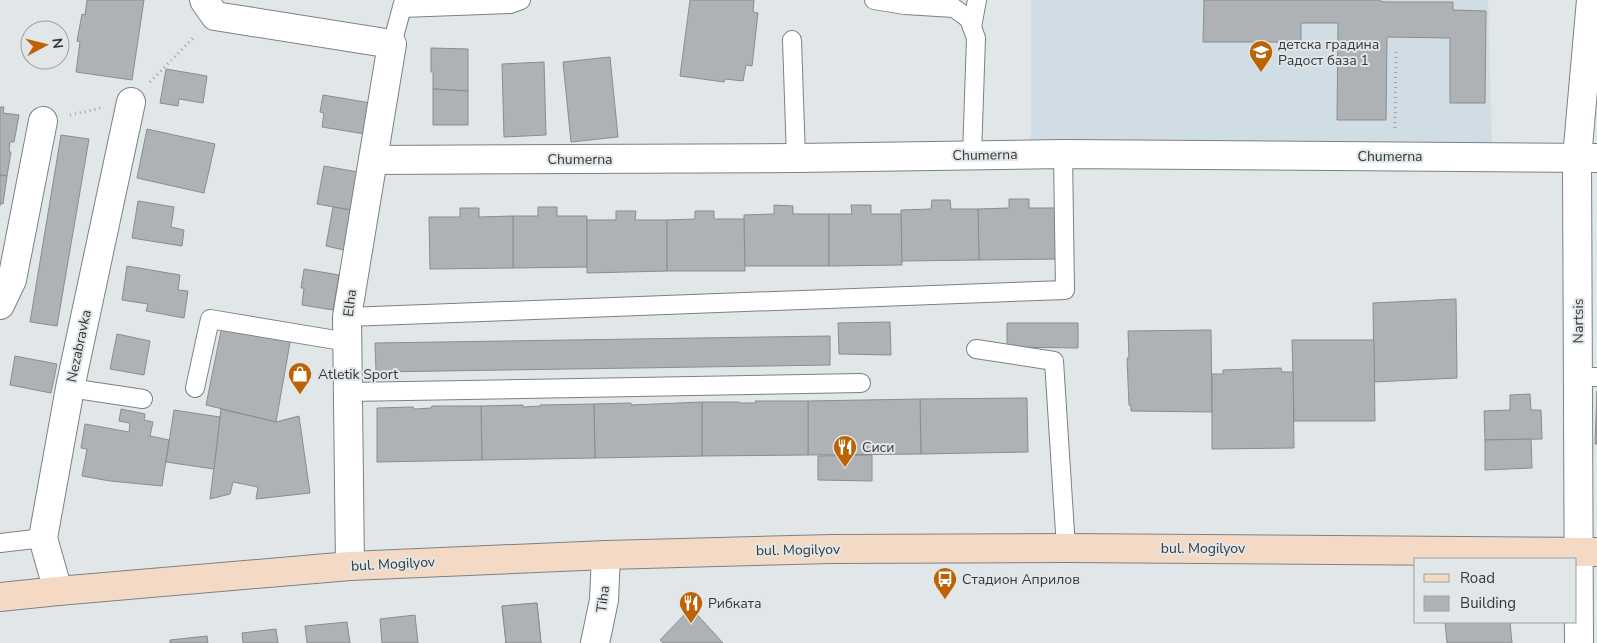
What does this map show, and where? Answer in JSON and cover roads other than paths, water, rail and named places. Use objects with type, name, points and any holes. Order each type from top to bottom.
[{"type":"street","points":[[204,0],[215,16],[392,44]]},
{"type":"street","name":"Nartsis","points":[[1580,643],[1588,552],[1587,158],[1590,0]]},
{"type":"street","name":"Elha","points":[[350,566],[347,329],[392,44]]},
{"type":"street","name":"Nezabravka","points":[[58,590],[43,538],[70,388],[131,102]]},
{"type":"street","points":[[0,305],[12,280],[43,121]]},
{"type":"street","name":"Chumerna","points":[[373,160],[796,158],[1063,154],[1587,158]]},
{"type":"street","name":"bul. Mogilyov","points":[[0,597],[58,590],[350,566],[606,555],[832,549],[1066,548],[1588,552]]},
{"type":"street","name":"Tiha","points":[[594,643],[604,600],[606,555]]},
{"type":"lane","points":[[392,44],[403,4],[510,4],[522,0]]},
{"type":"lane","points":[[874,0],[905,5],[954,8],[969,19],[976,38],[972,155]]},
{"type":"lane","points":[[972,27],[977,0]]},
{"type":"lane","points":[[792,40],[796,158]]},
{"type":"lane","points":[[195,388],[210,319],[347,329],[1065,290],[1063,154]]},
{"type":"lane","points":[[976,349],[1054,361],[1066,548]]},
{"type":"lane","points":[[348,392],[861,383]]},
{"type":"lane","points":[[70,388],[142,399]]},
{"type":"lane","points":[[0,543],[43,538]]},
{"type":"place","name":"детска градина Радост база 1","points":[[1261,73]]},
{"type":"place","name":"Atletik Sport","points":[[300,395]]},
{"type":"place","name":"Сиси","points":[[845,468]]},
{"type":"place","name":"Стадион Априлов","points":[[945,600]]},
{"type":"place","name":"Рибката","points":[[691,624]]}]
